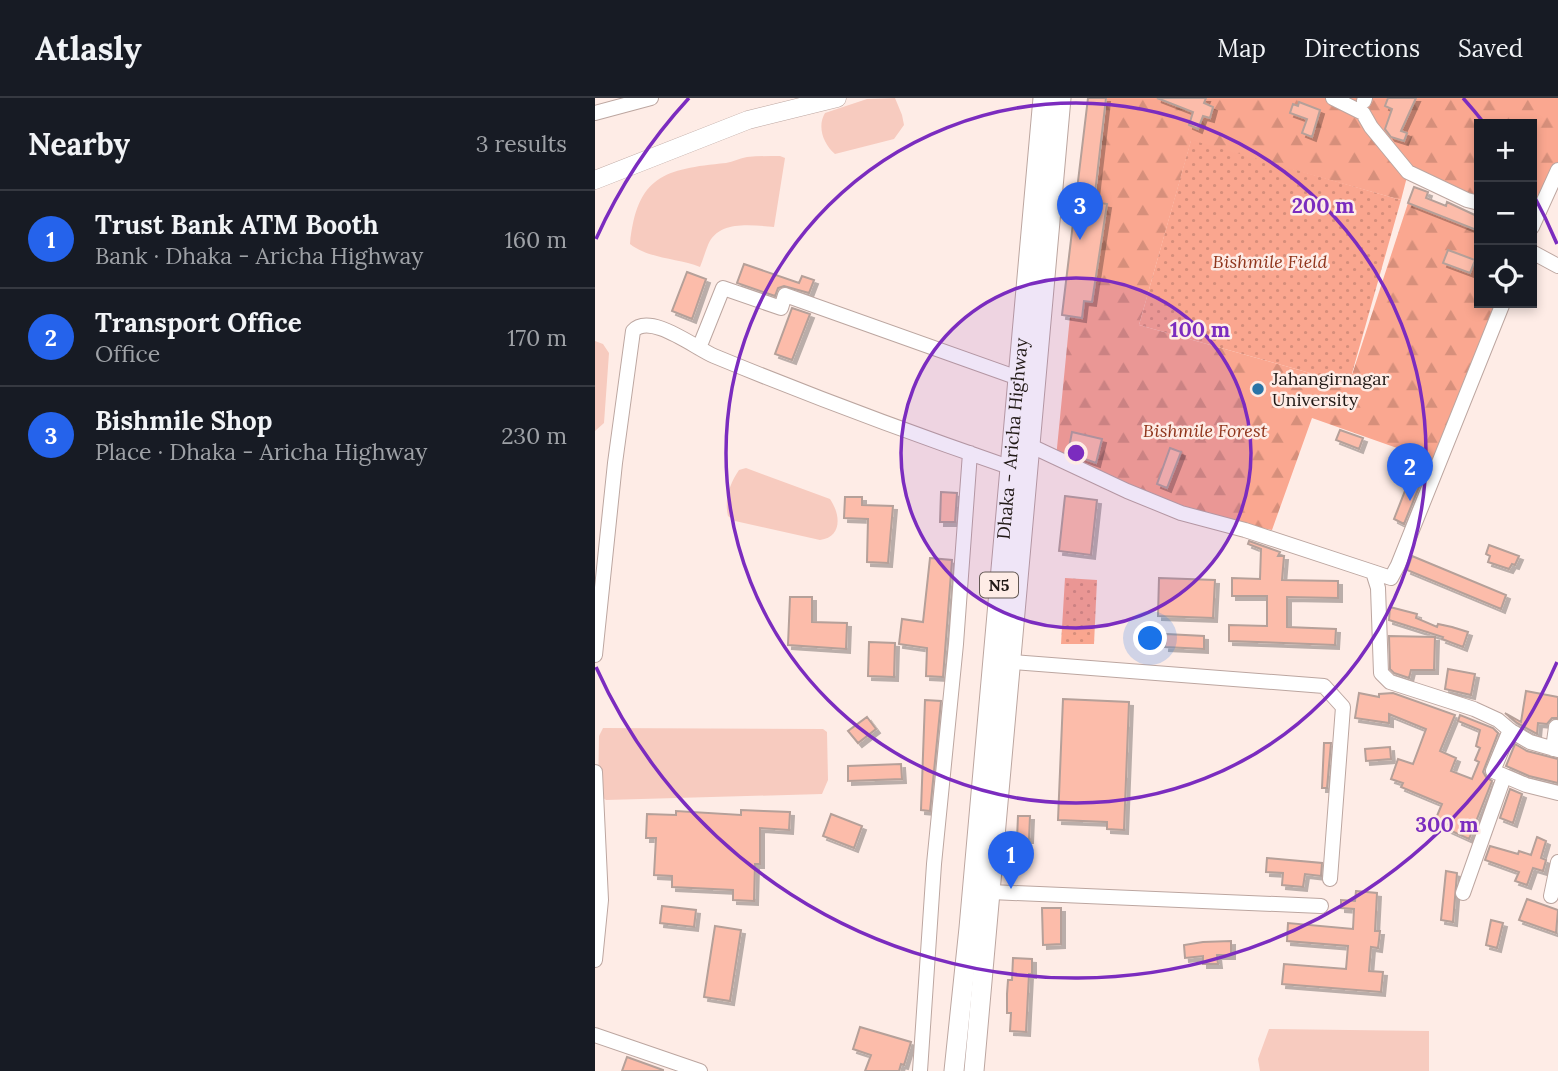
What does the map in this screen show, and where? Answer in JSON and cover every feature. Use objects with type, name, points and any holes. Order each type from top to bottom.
[{"type":"highway","name":"Dhaka - Aricha Highway","points":[[954,1071],[1043,98]]},
{"type":"highway","name":"Dhaka - Aricha Highway","points":[[974,1071],[1061,98]]},
{"type":"main road","points":[[595,180],[748,120],[837,98]]},
{"type":"street","points":[[595,113],[651,98]]},
{"type":"street","points":[[1333,98],[1363,113],[1371,127],[1408,172],[1474,202]]},
{"type":"street","points":[[1537,216],[1558,170]]},
{"type":"street","points":[[1537,254],[1558,266]]},
{"type":"street","points":[[699,348],[723,288],[781,308],[785,295],[1018,378]]},
{"type":"street","points":[[1031,446],[1181,513],[1245,530],[1391,578],[1501,308]]},
{"type":"street","points":[[595,655],[615,463],[633,331],[640,325],[649,324],[827,402],[1009,467]]},
{"type":"street","points":[[921,1071],[934,864],[956,644],[970,453]]},
{"type":"street","points":[[1373,572],[1378,588],[1381,673],[1390,682],[1474,709],[1498,720],[1530,742],[1556,750],[1556,727]]},
{"type":"street","points":[[1012,662],[1324,686],[1343,707],[1330,879]]},
{"type":"street","points":[[1510,730],[1493,771],[1504,777],[1558,793]]},
{"type":"street","points":[[595,772],[601,900],[595,960]]},
{"type":"street","points":[[1463,893],[1504,777]]},
{"type":"street","points":[[1551,896],[1558,862]]},
{"type":"street","points":[[991,892],[1321,906]]},
{"type":"street","points":[[595,1035],[700,1071]]},
{"type":"green space","name":"Bishmile Forest","points":[[1107,98],[1388,98],[1385,106],[1407,116],[1416,98],[1558,98],[1558,170],[1537,212],[1537,119],[1474,119],[1474,201],[1408,173],[1401,200],[1191,141],[1139,325],[1349,384],[1408,203],[1474,230],[1474,308],[1501,308],[1437,467],[1414,454],[1312,418],[1272,530],[1181,513],[1056,458],[1070,316],[1082,317]]},
{"type":"green space","name":"Bishmile Field","points":[[1191,140],[1401,200],[1349,384],[1139,325]]},
{"type":"green space","points":[[1065,578],[1097,580],[1094,644],[1061,644]]},
{"type":"shaded area","points":[[895,98],[904,125],[894,139],[835,154],[827,145],[821,129],[825,113],[867,99]]},
{"type":"shaded area","points":[[747,157],[785,158],[774,227],[736,226],[719,231],[708,245],[700,267],[646,253],[630,244],[639,204],[657,180],[670,173],[704,165]]},
{"type":"shaded area","points":[[595,341],[603,344],[609,353],[604,423],[595,431]]},
{"type":"shaded area","points":[[746,468],[830,499],[836,512],[836,530],[832,535],[820,540],[735,521],[728,516],[727,498],[739,470]]},
{"type":"shaded area","points":[[603,728],[823,729],[827,732],[828,780],[822,794],[606,800],[598,794],[599,736]]},
{"type":"shaded area","points":[[1269,1029],[1429,1031],[1429,1071],[1260,1071],[1258,1059]]},
{"type":"building","points":[[1088,98],[1106,98],[1095,202],[1107,204],[1092,302],[1084,301],[1082,318],[1062,315]]},
{"type":"building","points":[[1157,98],[1206,98],[1204,103],[1213,107],[1210,118],[1203,116],[1198,129],[1189,125],[1193,112]]},
{"type":"building","points":[[1388,98],[1416,98],[1401,131],[1407,133],[1404,141],[1391,137],[1385,129],[1392,109],[1385,106]]},
{"type":"building","points":[[1299,102],[1320,110],[1312,137],[1302,133],[1307,119],[1290,113],[1293,104],[1298,106]]},
{"type":"building","points":[[1414,187],[1428,192],[1426,198],[1446,206],[1447,202],[1474,215],[1474,229],[1408,203]]},
{"type":"building","points":[[1448,250],[1474,260],[1470,273],[1443,263]]},
{"type":"building","points":[[744,264],[799,283],[802,276],[814,280],[809,293],[784,286],[778,288],[775,296],[737,283]]},
{"type":"building","points":[[687,272],[706,279],[692,319],[672,311]]},
{"type":"building","points":[[792,308],[810,314],[792,360],[775,354]]},
{"type":"building","points":[[1340,430],[1363,438],[1359,449],[1336,440]]},
{"type":"building","points":[[1072,432],[1102,439],[1096,463],[1068,453]]},
{"type":"building","points":[[1170,448],[1181,452],[1167,488],[1157,484]]},
{"type":"building","points":[[1410,478],[1421,482],[1404,524],[1394,519]]},
{"type":"building","points":[[941,492],[957,493],[955,522],[940,522]]},
{"type":"building","points":[[1065,496],[1097,500],[1091,555],[1059,551]]},
{"type":"building","points":[[845,497],[862,497],[862,505],[893,506],[888,563],[867,562],[868,519],[844,518]]},
{"type":"building","points":[[1249,541],[1280,552],[1278,556],[1284,556],[1282,580],[1338,581],[1338,598],[1287,597],[1287,627],[1336,629],[1335,645],[1229,641],[1229,625],[1267,626],[1267,596],[1232,596],[1232,578],[1260,579],[1261,549],[1248,544]]},
{"type":"building","points":[[1489,545],[1519,556],[1515,565],[1512,564],[1509,569],[1488,562],[1490,556],[1486,554]]},
{"type":"building","points":[[1412,556],[1506,595],[1501,609],[1407,570]]},
{"type":"building","points":[[930,558],[952,560],[943,677],[926,676],[927,648],[899,644],[902,619],[923,622]]},
{"type":"building","points":[[1159,578],[1215,580],[1213,618],[1158,616]]},
{"type":"building","points":[[790,597],[812,597],[812,622],[847,623],[846,649],[788,645]]},
{"type":"building","points":[[1390,607],[1417,614],[1416,618],[1437,627],[1438,624],[1468,632],[1463,647],[1442,639],[1443,637],[1389,620]]},
{"type":"building","points":[[1166,634],[1204,636],[1204,649],[1165,647]]},
{"type":"building","points":[[1389,636],[1435,637],[1434,670],[1411,670],[1409,678],[1394,673],[1390,669]]},
{"type":"building","points":[[869,642],[895,643],[894,677],[868,676]]},
{"type":"building","points":[[1448,669],[1475,674],[1471,695],[1445,689]]},
{"type":"building","points":[[1526,691],[1558,697],[1558,718],[1552,718],[1547,724],[1538,723],[1537,734],[1505,713],[1521,722]]},
{"type":"building","points":[[1359,693],[1379,697],[1379,694],[1393,693],[1455,715],[1440,751],[1456,758],[1451,771],[1472,779],[1479,762],[1475,760],[1480,748],[1476,746],[1480,730],[1458,721],[1460,715],[1493,728],[1498,733],[1483,772],[1492,781],[1469,839],[1434,823],[1442,804],[1401,787],[1403,783],[1391,779],[1398,759],[1413,764],[1426,729],[1389,714],[1389,723],[1355,718]]},
{"type":"building","points":[[1063,699],[1129,702],[1124,830],[1107,829],[1107,822],[1058,820]]},
{"type":"building","points":[[925,700],[941,701],[930,811],[921,810]]},
{"type":"building","points":[[867,717],[876,729],[858,743],[848,731]]},
{"type":"building","points":[[1324,743],[1331,743],[1327,788],[1322,788]]},
{"type":"building","points":[[1515,744],[1527,751],[1558,759],[1558,783],[1529,776],[1506,766]]},
{"type":"building","points":[[1390,747],[1391,759],[1366,761],[1365,749]]},
{"type":"building","points":[[901,764],[902,779],[848,781],[848,766]]},
{"type":"building","points":[[1510,789],[1522,794],[1513,823],[1500,818]]},
{"type":"building","points":[[741,810],[790,812],[789,830],[760,828],[760,864],[755,864],[754,901],[733,900],[733,890],[672,887],[672,876],[654,875],[656,838],[646,838],[647,814],[676,815],[676,811],[741,815]]},
{"type":"building","points":[[831,814],[862,826],[854,848],[823,836]]},
{"type":"building","points":[[1018,816],[1030,816],[1029,839],[1017,839]]},
{"type":"building","points":[[1537,837],[1546,841],[1541,858],[1546,860],[1543,871],[1533,868],[1527,885],[1515,881],[1519,872],[1485,860],[1490,846],[1531,855]]},
{"type":"building","points":[[1267,858],[1322,863],[1321,876],[1305,874],[1303,887],[1282,885],[1283,873],[1266,872]]},
{"type":"building","points":[[1446,871],[1457,873],[1453,922],[1441,920]]},
{"type":"building","points":[[1356,891],[1377,893],[1375,931],[1380,931],[1378,948],[1371,947],[1369,971],[1383,972],[1381,992],[1282,984],[1284,964],[1346,969],[1348,946],[1287,941],[1288,923],[1353,929],[1354,909],[1341,908],[1341,900],[1355,901]]},
{"type":"building","points":[[1527,899],[1558,910],[1556,933],[1519,920]]},
{"type":"building","points":[[662,906],[696,910],[694,927],[660,923]]},
{"type":"building","points":[[1042,908],[1061,908],[1061,944],[1043,945]]},
{"type":"building","points":[[1491,920],[1503,923],[1497,948],[1486,945]]},
{"type":"building","points":[[715,926],[741,930],[730,1001],[704,997]]},
{"type":"building","points":[[1231,941],[1231,955],[1217,955],[1218,964],[1203,964],[1203,956],[1185,958],[1184,945]]},
{"type":"building","points":[[1013,958],[1032,959],[1026,1032],[1010,1031],[1011,1013],[1007,1013],[1007,994],[1008,980],[1012,980]]},
{"type":"building","points":[[860,1027],[911,1042],[904,1065],[901,1064],[899,1071],[865,1071],[871,1055],[853,1049]]},
{"type":"building","points":[[627,1057],[663,1070],[663,1071],[622,1071]]},
{"type":"place","name":"Bishmile Shop","points":[[1080,240]]},
{"type":"place","name":"Jahangirnagar University","points":[[1258,389]]},
{"type":"place","name":"Transport Office","points":[[1410,501]]},
{"type":"place","name":"Trust Bank ATM Booth","points":[[1011,889]]}]
